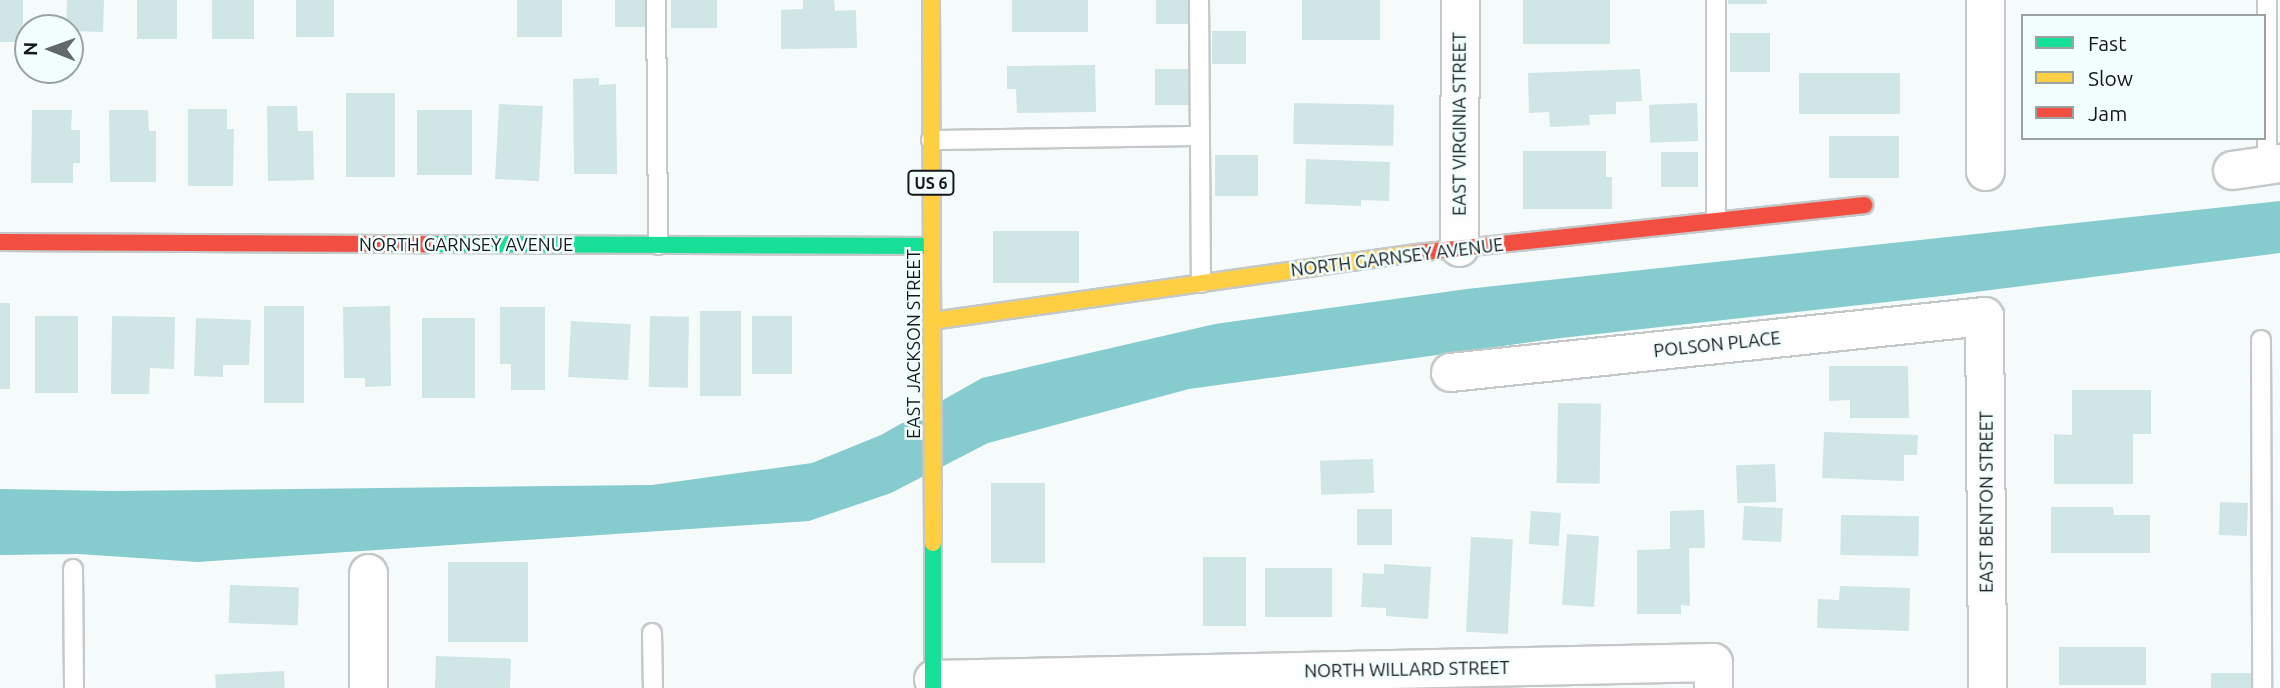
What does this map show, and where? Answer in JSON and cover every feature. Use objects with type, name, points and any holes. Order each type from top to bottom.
[{"type":"street","name":"EAST JACKSON STREET","points":[[931,0],[933,683]]},
{"type":"street","name":"EAST VIRGINIA STREET","points":[[1460,0],[1460,247]]},
{"type":"street","points":[[1985,0],[1985,171]]},
{"type":"street","name":"NORTH GARNSEY AVENUE","points":[[932,321],[1460,247],[1864,205]]},
{"type":"street","name":"NORTH GARNSEY AVENUE","points":[[0,242],[932,246]]},
{"type":"street","name":"POLSON PLACE","points":[[1450,372],[1984,316]]},
{"type":"street","name":"EAST BENTON STREET","points":[[1984,316],[1987,688]]},
{"type":"street","points":[[368,573],[368,688]]},
{"type":"street","name":"NORTH WILLARD STREET","points":[[933,683],[1713,675]]},
{"type":"lane","points":[[656,0],[658,245]]},
{"type":"lane","points":[[1199,0],[1201,283]]},
{"type":"lane","points":[[1716,0],[1716,220]]},
{"type":"lane","points":[[2266,24],[2267,0]]},
{"type":"lane","points":[[931,140],[1200,136]]},
{"type":"lane","points":[[2260,166],[2261,140]]},
{"type":"lane","points":[[2261,340],[2262,688]]},
{"type":"lane","points":[[73,569],[74,688]]},
{"type":"lane","points":[[652,633],[653,688]]},
{"type":"water","points":[[2280,201],[2280,253],[1951,295],[1561,338],[1189,389],[988,443],[891,493],[809,521],[198,562],[79,554],[0,555],[0,489],[113,491],[652,485],[812,463],[881,435],[982,378],[1215,324],[1467,289]]},
{"type":"building","points":[[0,0],[23,0],[23,14],[14,14],[14,42],[0,42]]},
{"type":"building","points":[[67,0],[104,0],[103,32],[84,31],[84,14],[66,14]]},
{"type":"building","points":[[137,0],[177,0],[177,39],[137,39]]},
{"type":"building","points":[[212,0],[254,0],[254,39],[212,39]]},
{"type":"building","points":[[296,0],[334,0],[334,37],[296,37]]},
{"type":"building","points":[[517,0],[562,0],[562,37],[517,37]]},
{"type":"building","points":[[615,0],[646,0],[646,27],[615,27]]},
{"type":"building","points":[[671,0],[717,0],[717,28],[671,28]]},
{"type":"building","points":[[803,0],[834,0],[835,11],[856,10],[857,48],[781,49],[781,10],[803,9]]},
{"type":"building","points":[[1012,0],[1088,0],[1088,32],[1012,32]]},
{"type":"building","points":[[1156,0],[1192,0],[1192,24],[1156,24]]},
{"type":"building","points":[[1302,0],[1380,0],[1380,40],[1302,40]]},
{"type":"building","points":[[1523,0],[1610,0],[1610,44],[1523,44]]},
{"type":"building","points":[[1728,0],[1767,0],[1767,4],[1728,4]]},
{"type":"building","points":[[1212,31],[1246,31],[1246,64],[1212,64]]},
{"type":"building","points":[[1730,33],[1770,33],[1770,72],[1730,72]]},
{"type":"building","points":[[1095,65],[1096,112],[1017,113],[1016,89],[1007,89],[1007,66]]},
{"type":"building","points":[[1155,69],[1192,69],[1192,105],[1155,105]]},
{"type":"building","points":[[1640,69],[1642,101],[1616,102],[1616,114],[1589,115],[1590,125],[1550,127],[1549,112],[1529,113],[1528,73]]},
{"type":"building","points":[[1799,73],[1900,73],[1900,114],[1799,114]]},
{"type":"building","points":[[599,78],[599,85],[616,84],[617,174],[574,174],[573,79]]},
{"type":"building","points":[[346,93],[395,93],[395,177],[346,177]]},
{"type":"building","points":[[1294,103],[1394,105],[1393,146],[1293,144]]},
{"type":"building","points":[[1697,103],[1698,141],[1650,143],[1649,105]]},
{"type":"building","points":[[499,104],[543,106],[539,181],[495,179]]},
{"type":"building","points":[[267,106],[297,106],[298,131],[313,131],[314,180],[268,181]]},
{"type":"building","points":[[188,109],[227,109],[227,129],[234,129],[233,186],[188,186]]},
{"type":"building","points":[[32,110],[72,110],[71,130],[80,130],[80,163],[73,163],[73,183],[31,183]]},
{"type":"building","points":[[109,110],[148,110],[149,131],[156,131],[156,182],[110,182]]},
{"type":"building","points":[[417,110],[472,110],[472,175],[417,175]]},
{"type":"building","points":[[1829,136],[1899,136],[1899,178],[1829,178]]},
{"type":"building","points":[[1523,151],[1606,151],[1606,177],[1612,177],[1612,209],[1523,209]]},
{"type":"building","points":[[1661,152],[1698,152],[1698,187],[1661,187]]},
{"type":"building","points":[[1215,155],[1258,155],[1258,196],[1215,196]]},
{"type":"building","points":[[1306,159],[1390,162],[1389,201],[1361,200],[1361,206],[1305,204]]},
{"type":"building","points":[[993,231],[1079,231],[1079,283],[993,283]]},
{"type":"building","points":[[0,303],[10,303],[10,389],[0,389]]},
{"type":"building","points":[[264,306],[304,306],[304,403],[264,403]]},
{"type":"building","points":[[390,306],[391,386],[365,387],[365,378],[344,378],[343,307]]},
{"type":"building","points":[[500,307],[545,307],[545,390],[511,390],[511,364],[500,364]]},
{"type":"building","points":[[700,311],[741,311],[741,396],[700,396]]},
{"type":"building","points":[[35,316],[78,316],[78,393],[35,393]]},
{"type":"building","points":[[112,316],[175,317],[174,369],[150,368],[149,394],[111,394]]},
{"type":"building","points":[[650,316],[689,317],[688,388],[649,387]]},
{"type":"building","points":[[752,316],[792,316],[792,374],[752,374]]},
{"type":"building","points":[[196,318],[251,320],[249,365],[223,365],[223,377],[194,376]]},
{"type":"building","points":[[422,318],[475,318],[475,398],[422,398]]},
{"type":"building","points":[[571,321],[631,324],[628,380],[568,377]]},
{"type":"building","points":[[1829,366],[1908,366],[1909,418],[1850,418],[1850,400],[1829,401]]},
{"type":"building","points":[[2072,390],[2151,390],[2151,434],[2133,434],[2133,484],[2054,484],[2054,434],[2072,435]]},
{"type":"building","points":[[1558,403],[1601,404],[1600,484],[1557,483]]},
{"type":"building","points":[[1824,432],[1918,435],[1917,455],[1904,455],[1904,481],[1822,478]]},
{"type":"building","points":[[1373,459],[1374,493],[1321,495],[1320,461]]},
{"type":"building","points":[[1775,464],[1776,502],[1737,503],[1736,465]]},
{"type":"building","points":[[991,483],[1045,483],[1045,563],[991,563]]},
{"type":"building","points":[[2220,502],[2248,503],[2247,536],[2219,535]]},
{"type":"building","points":[[1744,506],[1783,508],[1781,542],[1742,540]]},
{"type":"building","points":[[2051,507],[2113,507],[2114,515],[2150,515],[2150,553],[2051,553]]},
{"type":"building","points":[[1357,509],[1392,509],[1392,545],[1357,545]]},
{"type":"building","points":[[1704,510],[1705,548],[1689,548],[1690,606],[1681,605],[1681,614],[1637,614],[1637,550],[1670,549],[1670,511]]},
{"type":"building","points":[[1531,511],[1561,513],[1559,546],[1529,544]]},
{"type":"building","points":[[1841,515],[1919,516],[1918,556],[1840,555]]},
{"type":"building","points":[[1567,534],[1599,536],[1594,607],[1562,605]]},
{"type":"building","points":[[1471,537],[1513,539],[1508,634],[1466,632]]},
{"type":"building","points":[[1203,557],[1246,557],[1246,626],[1203,626]]},
{"type":"building","points":[[448,562],[528,562],[528,642],[448,642]]},
{"type":"building","points":[[1384,564],[1431,567],[1428,619],[1386,616],[1386,608],[1361,607],[1363,573],[1384,574]]},
{"type":"building","points":[[1265,568],[1332,568],[1332,617],[1265,617]]},
{"type":"building","points":[[230,585],[299,587],[298,625],[229,623]]},
{"type":"building","points":[[1840,586],[1910,588],[1909,631],[1817,628],[1818,599],[1839,600]]},
{"type":"building","points":[[2059,647],[2146,647],[2146,685],[2059,685]]},
{"type":"building","points":[[436,656],[511,659],[510,688],[435,688]]},
{"type":"building","points":[[284,671],[285,688],[216,688],[215,675]]},
{"type":"building","points":[[2211,673],[2252,673],[2252,688],[2211,688]]},
{"type":"traffic: fast","points":[[429,244],[932,246]]},
{"type":"traffic: fast","points":[[933,543],[933,688]]},
{"type":"traffic: slow","points":[[931,0],[933,543]]},
{"type":"traffic: slow","points":[[932,321],[1416,253]]},
{"type":"traffic: jam","points":[[1416,253],[1864,205]]},
{"type":"traffic: jam","points":[[0,242],[429,244]]}]
